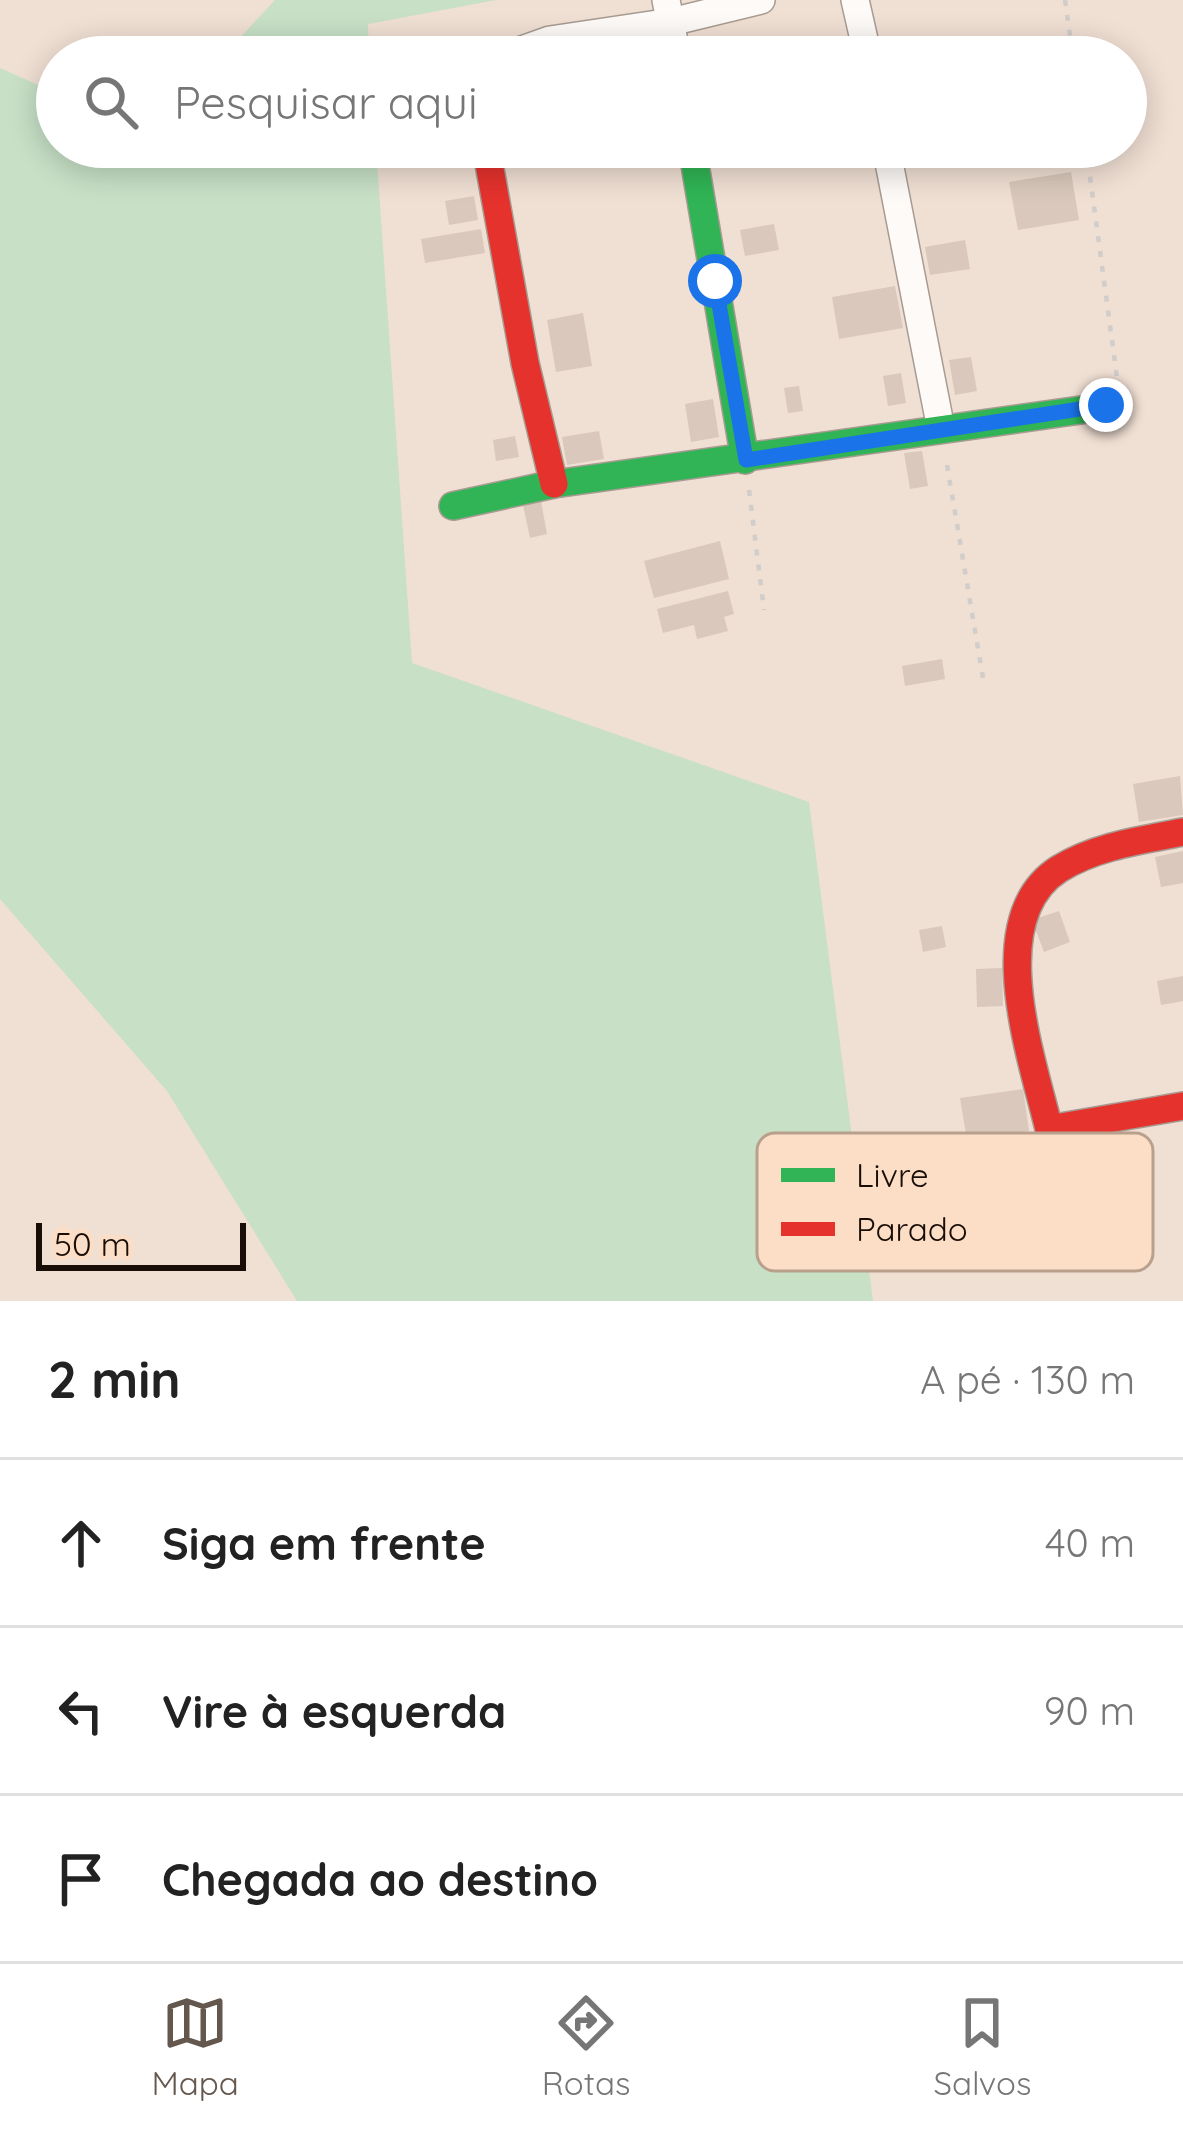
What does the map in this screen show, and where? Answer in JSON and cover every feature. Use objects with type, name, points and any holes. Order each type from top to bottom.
[{"type":"street","points":[[571,36],[668,11],[761,0]]},
{"type":"street","points":[[855,0],[863,36]]},
{"type":"street","points":[[490,168],[525,363],[554,484]]},
{"type":"street","points":[[696,168],[746,460]]},
{"type":"street","points":[[890,168],[941,430]]},
{"type":"street","points":[[453,506],[554,484],[1095,408]]},
{"type":"street","points":[[1183,832],[1086,857],[1057,872],[1032,893],[1016,954],[1048,1129],[1183,1106]]},
{"type":"path","points":[[1066,0],[1070,36]]},
{"type":"path","points":[[1089,168],[1118,385],[1114,401],[1095,408]]},
{"type":"path","points":[[941,430],[983,678]]},
{"type":"path","points":[[746,460],[764,610]]},
{"type":"green space","points":[[275,0],[496,0],[368,24],[368,36],[242,36]]},
{"type":"green space","points":[[0,68],[36,84],[36,168],[377,168],[412,663],[809,802],[851,1133],[757,1133],[757,1271],[869,1271],[873,1301],[297,1301],[167,1091],[0,899]]},
{"type":"building","points":[[1071,172],[1079,220],[1018,230],[1009,182]]},
{"type":"building","points":[[474,196],[478,220],[449,225],[445,201]]},
{"type":"building","points":[[774,224],[779,250],[745,256],[740,230]]},
{"type":"building","points":[[481,229],[485,253],[425,263],[421,239]]},
{"type":"building","points":[[965,240],[970,269],[930,275],[925,247]]},
{"type":"building","points":[[895,286],[903,328],[839,339],[832,297]]},
{"type":"building","points":[[583,313],[592,366],[556,372],[547,320]]},
{"type":"building","points":[[971,357],[977,391],[955,395],[949,360]]},
{"type":"building","points":[[901,373],[906,403],[888,406],[883,376]]},
{"type":"building","points":[[799,386],[803,411],[788,413],[784,388]]},
{"type":"building","points":[[713,399],[719,437],[691,442],[685,404]]},
{"type":"building","points":[[599,431],[604,459],[567,465],[562,437]]},
{"type":"building","points":[[515,436],[519,457],[496,461],[493,440]]},
{"type":"building","points":[[922,451],[928,486],[910,489],[904,453]]},
{"type":"building","points":[[541,501],[547,534],[530,538],[523,505]]},
{"type":"building","points":[[720,541],[729,579],[654,598],[644,561]]},
{"type":"building","points":[[728,591],[734,614],[724,617],[728,631],[697,639],[694,625],[663,633],[657,609]]},
{"type":"building","points":[[942,659],[945,679],[905,686],[902,666]]},
{"type":"building","points":[[1180,776],[1183,815],[1139,822],[1133,784]]},
{"type":"building","points":[[1183,851],[1183,883],[1161,887],[1155,857]]},
{"type":"building","points":[[1059,911],[1070,942],[1044,952],[1032,920]]},
{"type":"building","points":[[942,926],[946,947],[923,952],[919,930]]},
{"type":"building","points":[[1002,968],[1003,1006],[977,1007],[976,969]]},
{"type":"building","points":[[1183,976],[1183,1001],[1161,1005],[1157,981]]},
{"type":"building","points":[[1023,1089],[1029,1131],[966,1133],[960,1098]]},
{"type":"traffic: fast","points":[[696,168],[745,460]]},
{"type":"traffic: fast","points":[[453,506],[554,484],[1095,408]]},
{"type":"traffic: jam","points":[[490,168],[525,363],[554,484]]},
{"type":"traffic: jam","points":[[1183,832],[1104,849],[1059,869],[1036,891],[1023,920],[1018,954],[1024,1028],[1049,1129],[1183,1106]]},
{"type":"route","points":[[715,281],[746,460],[1106,405]]}]
